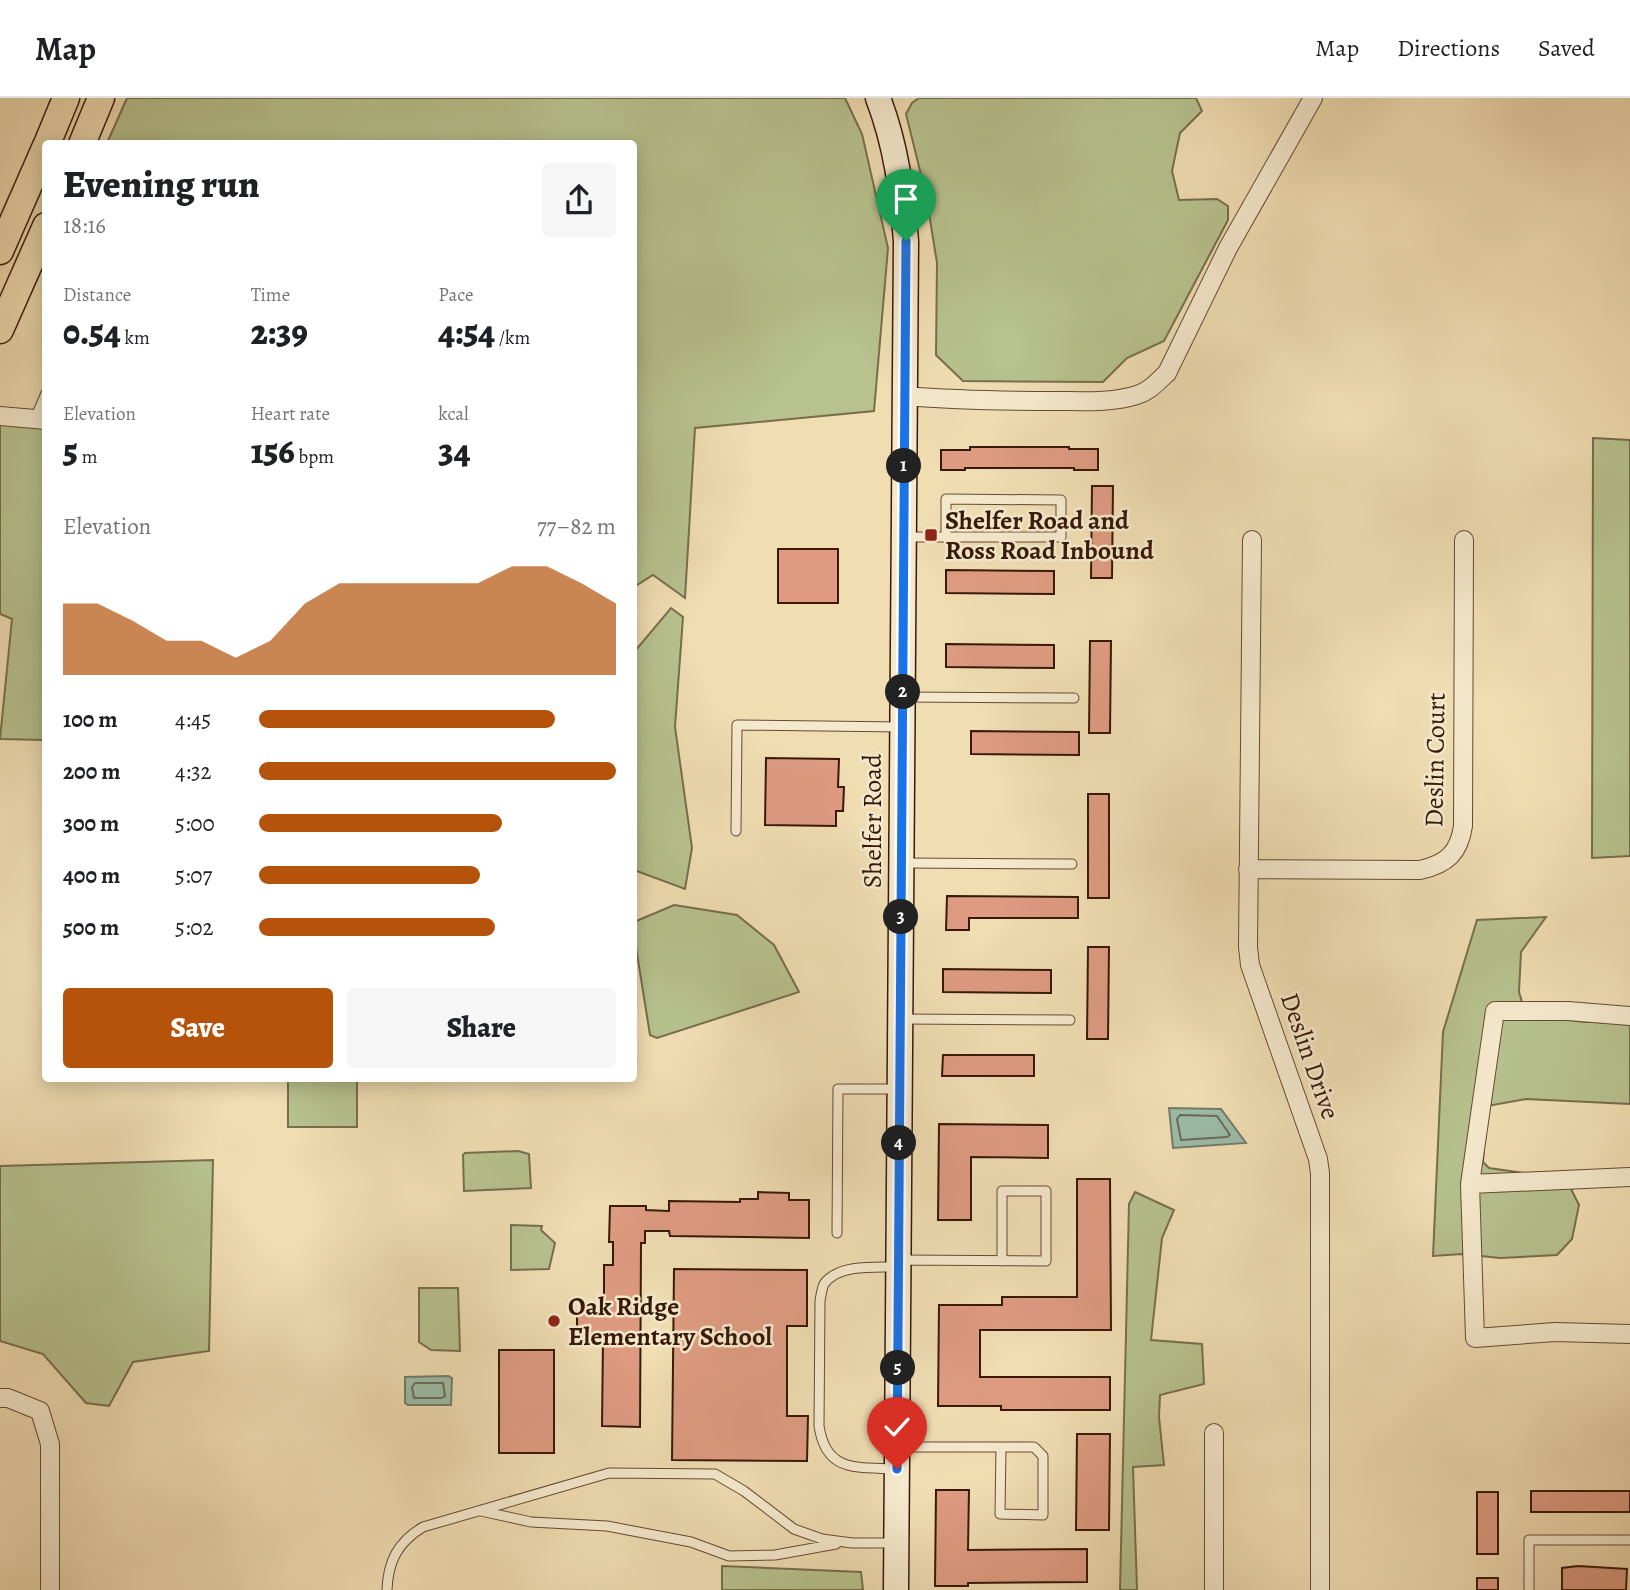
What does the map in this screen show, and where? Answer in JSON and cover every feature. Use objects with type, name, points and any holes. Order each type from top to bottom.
[{"type":"main road","points":[[48,140],[66,98]]},
{"type":"main road","points":[[84,140],[102,98]]},
{"type":"main road","points":[[0,251],[42,154]]},
{"type":"main road","points":[[0,330],[42,235]]},
{"type":"street","name":"Shelfer Road","points":[[878,98],[888,122],[897,161],[906,241],[896,1590]]},
{"type":"street","points":[[905,396],[967,400],[1069,401],[1115,399],[1137,395],[1150,389],[1167,373],[1228,248],[1313,98]]},
{"type":"street","points":[[0,416],[40,419]]},
{"type":"street","name":"Deslin Drive","points":[[1252,540],[1248,947],[1250,965],[1318,1158],[1320,1173],[1320,1590]]},
{"type":"street","name":"Deslin Court","points":[[1248,869],[1420,870],[1446,862],[1455,852],[1461,840],[1463,826],[1464,540]]},
{"type":"street","points":[[1630,1016],[1568,1011],[1495,1011],[1470,1184],[1475,1338],[1555,1332],[1630,1334]]},
{"type":"street","points":[[1470,1184],[1630,1177]]},
{"type":"street","points":[[0,1398],[8,1398],[40,1410],[50,1444],[50,1590]]},
{"type":"street","points":[[1214,1433],[1214,1590]]},
{"type":"lane","points":[[904,537],[946,537],[1061,537],[1061,500],[946,499],[946,537]]},
{"type":"lane","points":[[902,697],[1074,698]]},
{"type":"lane","points":[[736,831],[737,725],[902,727]]},
{"type":"lane","points":[[901,863],[1072,864]]},
{"type":"lane","points":[[900,1019],[1070,1020]]},
{"type":"lane","points":[[837,1233],[838,1089],[900,1089]]},
{"type":"lane","points":[[1001,1447],[1000,1514],[1042,1515],[1042,1456],[1034,1447],[1001,1447],[897,1458],[860,1467],[839,1462],[828,1453],[821,1440],[819,1426],[820,1301],[823,1285],[833,1276],[845,1271],[898,1263],[1046,1261],[1046,1191],[1002,1191],[1002,1261]]},
{"type":"lane","points":[[387,1590],[387,1575],[398,1547],[408,1536],[423,1527],[609,1473],[715,1474],[744,1491],[794,1529],[822,1539],[897,1543]]},
{"type":"lane","points":[[480,1511],[531,1522],[607,1526],[691,1542],[729,1556],[775,1555],[848,1542]]},
{"type":"lane","points":[[1529,1590],[1529,1540],[1630,1540]]},
{"type":"green space","points":[[127,98],[845,98],[862,134],[888,248],[874,411],[695,428],[685,598],[653,575],[637,585],[637,140],[108,140]]},
{"type":"green space","points":[[919,98],[1196,98],[1202,111],[1180,133],[1172,171],[1179,200],[1217,199],[1228,206],[1228,220],[1164,341],[1127,358],[1103,382],[963,381],[936,355],[937,263],[926,195],[906,114],[912,103]]},
{"type":"green space","points":[[0,424],[42,427],[42,740],[0,739],[12,619],[0,614]]},
{"type":"green space","points":[[1593,438],[1630,440],[1630,856],[1592,858]]},
{"type":"green space","points":[[671,608],[683,617],[675,727],[692,848],[685,889],[637,871],[637,648]]},
{"type":"green space","points":[[674,905],[737,915],[774,945],[799,992],[657,1038],[650,1035],[637,954],[637,921]]},
{"type":"green space","points":[[1546,917],[1521,952],[1519,992],[1526,1015],[1586,1022],[1630,1022],[1630,1104],[1526,1099],[1487,1106],[1483,1162],[1489,1168],[1566,1179],[1579,1205],[1572,1239],[1557,1255],[1500,1258],[1462,1254],[1433,1256],[1443,1032],[1477,920]]},
{"type":"green space","points":[[288,1082],[357,1082],[357,1127],[288,1127]]},
{"type":"green space","points":[[518,1151],[529,1154],[531,1188],[464,1191],[465,1153]]},
{"type":"green space","points":[[213,1160],[209,1351],[133,1362],[109,1406],[86,1403],[43,1354],[0,1341],[0,1166]]},
{"type":"green space","points":[[1135,1192],[1174,1210],[1162,1238],[1151,1340],[1202,1344],[1204,1384],[1160,1395],[1159,1417],[1164,1465],[1133,1467],[1137,1590],[1120,1590],[1129,1204]]},
{"type":"green space","points":[[511,1225],[542,1226],[541,1230],[555,1243],[549,1269],[511,1270]]},
{"type":"green space","points":[[419,1288],[458,1288],[460,1351],[431,1350],[419,1342]]},
{"type":"green space","points":[[722,1566],[861,1572],[863,1590],[722,1590]]},
{"type":"water","points":[[1169,1108],[1221,1109],[1246,1143],[1173,1148]]},
{"type":"water","points":[[405,1377],[452,1378],[451,1405],[405,1403]]},
{"type":"building","points":[[970,447],[1098,449],[1098,470],[941,470],[941,450],[970,450]]},
{"type":"building","points":[[1092,486],[1113,486],[1112,578],[1091,578]]},
{"type":"building","points":[[778,549],[838,549],[838,603],[778,603]]},
{"type":"building","points":[[946,570],[1054,571],[1054,594],[946,593]]},
{"type":"building","points":[[1090,641],[1111,641],[1110,733],[1089,733]]},
{"type":"building","points":[[946,644],[1054,645],[1054,668],[946,667]]},
{"type":"building","points":[[971,731],[1079,732],[1079,755],[971,754]]},
{"type":"building","points":[[766,758],[839,759],[838,787],[844,787],[843,811],[836,811],[836,826],[765,825]]},
{"type":"building","points":[[1088,794],[1109,794],[1109,898],[1088,898]]},
{"type":"building","points":[[947,896],[1078,897],[1078,918],[969,918],[969,930],[946,930]]},
{"type":"building","points":[[1088,947],[1109,947],[1108,1039],[1087,1039]]},
{"type":"building","points":[[943,969],[1051,970],[1051,993],[943,992]]},
{"type":"building","points":[[943,1055],[1034,1055],[1034,1076],[942,1076]]},
{"type":"building","points":[[939,1124],[1048,1125],[1048,1158],[971,1157],[971,1220],[938,1220]]},
{"type":"building","points":[[1077,1179],[1110,1179],[1111,1330],[980,1330],[980,1377],[1110,1377],[1110,1410],[1001,1410],[1001,1406],[938,1406],[939,1305],[1002,1305],[1002,1297],[1077,1297]]},
{"type":"building","points":[[758,1192],[789,1193],[789,1200],[809,1200],[809,1238],[670,1236],[669,1231],[645,1231],[645,1243],[641,1243],[640,1427],[602,1426],[603,1339],[577,1339],[577,1311],[604,1311],[604,1265],[613,1265],[613,1242],[609,1242],[610,1206],[646,1206],[646,1210],[669,1211],[669,1201],[740,1202],[740,1199],[758,1199]]},
{"type":"building","points":[[674,1269],[807,1270],[807,1326],[787,1326],[787,1416],[808,1416],[807,1461],[672,1460]]},
{"type":"building","points":[[499,1350],[554,1350],[554,1453],[499,1453]]},
{"type":"building","points":[[1077,1434],[1110,1434],[1109,1530],[1076,1530]]},
{"type":"building","points":[[936,1490],[969,1490],[968,1550],[1087,1549],[1087,1582],[968,1583],[968,1586],[935,1586]]},
{"type":"building","points":[[1531,1491],[1630,1491],[1630,1512],[1531,1512]]},
{"type":"building","points":[[1477,1492],[1498,1492],[1498,1554],[1477,1554]]},
{"type":"building","points":[[1578,1566],[1627,1569],[1626,1590],[1562,1590],[1562,1568]]},
{"type":"building","points":[[1477,1578],[1498,1578],[1498,1590],[1477,1590]]},
{"type":"place","name":"Shelfer Road and Ross Road Inbound","points":[[931,535]]},
{"type":"place","name":"Oak Ridge Elementary School","points":[[554,1321]]},
{"type":"route","points":[[897,1469],[906,241]]}]
